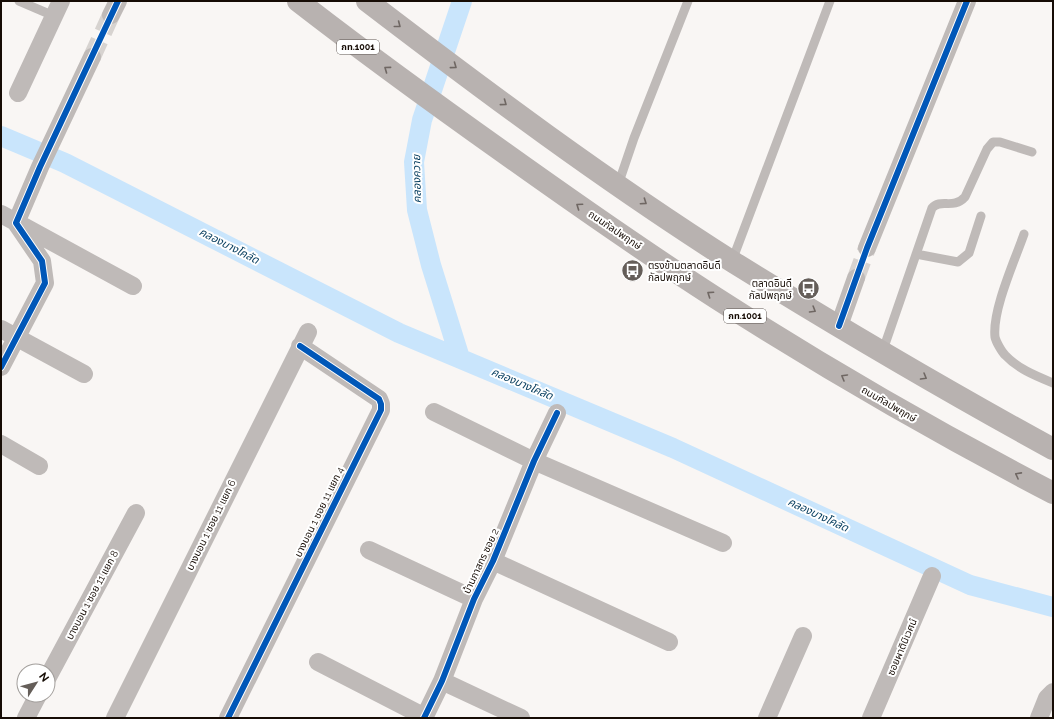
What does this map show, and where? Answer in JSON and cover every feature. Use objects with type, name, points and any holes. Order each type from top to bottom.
[{"type":"main road","name":"ถนนกัลปพฤกษ์","points":[[298,1],[451,115],[614,230],[722,302],[921,423],[1053,494]]},
{"type":"main road","points":[[367,1],[435,53],[618,185],[732,261],[882,353],[1053,449]]},
{"type":"street","points":[[867,248],[967,1]]},
{"type":"street","points":[[18,93],[57,9]]},
{"type":"street","points":[[8,219],[40,166],[92,57]]},
{"type":"street","points":[[8,219],[133,286]]},
{"type":"street","points":[[1,367],[45,283],[42,261],[8,219]]},
{"type":"street","points":[[839,326],[856,278]]},
{"type":"street","points":[[1,329],[84,374]]},
{"type":"street","name":"บางบอน 1 ซอย 11 แยก 6","points":[[115,718],[304,339]]},
{"type":"street","name":"บางบอน 1 ซอย 11 แยก 4","points":[[228,718],[381,410],[379,400],[304,339]]},
{"type":"street","points":[[434,412],[534,461],[723,543]]},
{"type":"street","name":"บ้านภาสกร ซอย 2","points":[[424,718],[442,681],[474,600],[493,561],[534,461],[557,413]]},
{"type":"street","points":[[1,444],[39,466]]},
{"type":"street","name":"บางบอน 1 ซอย 11 แยก 8","points":[[56,663],[136,513]]},
{"type":"street","points":[[369,550],[474,600]]},
{"type":"street","points":[[493,561],[669,642]]},
{"type":"street","name":"ซอยผาตินิเวศน์","points":[[871,718],[932,576]]},
{"type":"street","points":[[767,718],[803,636]]},
{"type":"street","points":[[318,662],[424,718]]},
{"type":"street","points":[[442,681],[520,718]]},
{"type":"street","points":[[1040,718],[1047,698],[1053,692]]},
{"type":"street","points":[[26,718],[34,703]]},
{"type":"lane","points":[[19,1],[57,9]]},
{"type":"lane","points":[[618,185],[634,138],[688,1]]},
{"type":"lane","points":[[732,261],[830,1]]},
{"type":"lane","points":[[882,353],[932,208],[936,204],[940,203],[949,205],[960,203],[965,197],[987,150],[993,142],[1000,142],[1032,152]]},
{"type":"lane","points":[[916,254],[958,262],[969,252],[981,216]]},
{"type":"lane","points":[[1024,234],[998,309],[995,337],[1004,354],[1014,363],[1029,373],[1053,383]]},
{"type":"waterway","name":"คลองควาย","points":[[460,358],[431,265],[417,210],[414,162],[422,120],[462,1]]},
{"type":"waterway","name":"คลองบางโคลัด","points":[[1,136],[65,163],[399,333],[673,448],[970,585],[1053,607]]},
{"type":"tunnel","points":[[92,57],[111,15]]},
{"type":"tunnel","points":[[856,278],[867,248]]},
{"type":"cycle path","points":[[1,367],[45,283],[42,261],[16,223],[40,167],[118,1]]},
{"type":"cycle path","points":[[839,326],[867,248],[967,1]]},
{"type":"cycle path","points":[[228,718],[381,410],[379,399],[300,346]]},
{"type":"cycle path","points":[[424,718],[442,681],[474,599],[493,561],[534,461],[557,413]]},
{"type":"place","name":"ตรงข้ามตลาดอินดี กัลปพฤกษ์","points":[[632,271]]},
{"type":"place","name":"ตลาดอินดี กัลปพฤกษ์","points":[[808,289]]}]
